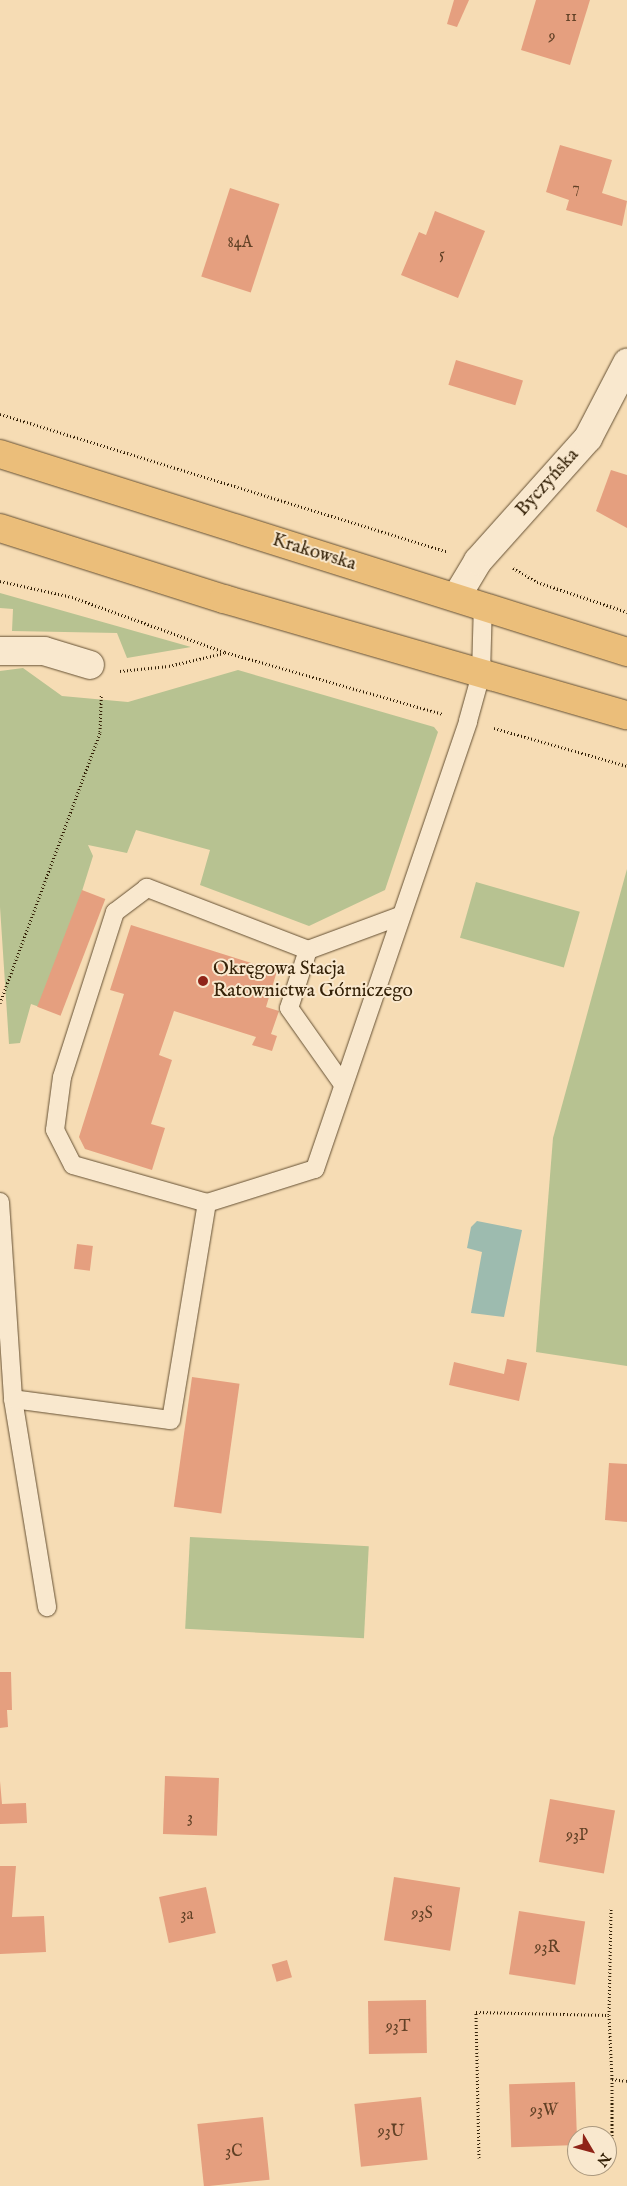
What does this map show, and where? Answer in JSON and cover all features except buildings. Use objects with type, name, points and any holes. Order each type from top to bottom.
[{"type":"main road","name":"Krakowska","points":[[0,454],[457,596],[627,652]]},
{"type":"main road","points":[[0,528],[481,674],[627,715]]},
{"type":"street","name":"Byczyńska","points":[[457,596],[478,560],[588,438],[627,363]]},
{"type":"street","points":[[0,651],[44,652],[90,665]]},
{"type":"lane","points":[[400,916],[308,950],[147,888],[115,912],[62,1077],[55,1130],[73,1165],[206,1203],[314,1169],[468,721],[481,674],[482,604]]},
{"type":"lane","points":[[308,950],[290,1008],[342,1083]]},
{"type":"lane","points":[[0,1202],[13,1399],[47,1607]]},
{"type":"lane","points":[[13,1399],[172,1420],[206,1203]]},
{"type":"path","points":[[0,414],[451,552]]},
{"type":"path","points":[[478,560],[501,559],[537,582],[627,612]]},
{"type":"path","points":[[0,581],[72,597],[225,652],[627,766]]},
{"type":"path","points":[[90,665],[126,672],[225,652]]},
{"type":"path","points":[[0,1003],[100,732],[102,697],[90,665]]},
{"type":"path","points":[[611,1909],[612,2126]]},
{"type":"path","points":[[479,2158],[476,2012],[610,2015]]},
{"type":"path","points":[[612,2079],[627,2081]]},
{"type":"green space","points":[[0,593],[191,647],[127,658],[117,633],[12,631],[13,609],[0,608]]},
{"type":"green space","points":[[23,668],[62,696],[128,702],[238,670],[434,727],[438,732],[385,890],[309,926],[200,885],[210,850],[136,830],[127,853],[88,845],[93,856],[45,1009],[31,1004],[20,1043],[9,1044],[0,907],[0,671]]},
{"type":"green space","points":[[627,869],[627,1366],[536,1352],[553,1138]]},
{"type":"green space","points":[[476,882],[580,912],[564,968],[460,938]]},
{"type":"green space","points":[[190,1537],[369,1546],[364,1638],[185,1629]]},
{"type":"shaded area","points":[[477,1221],[522,1230],[504,1317],[471,1313],[482,1252],[467,1248],[471,1227]]},
{"type":"place","name":"Okręgowa Stacja Ratownictwa Górniczego","points":[[203,981]]}]
